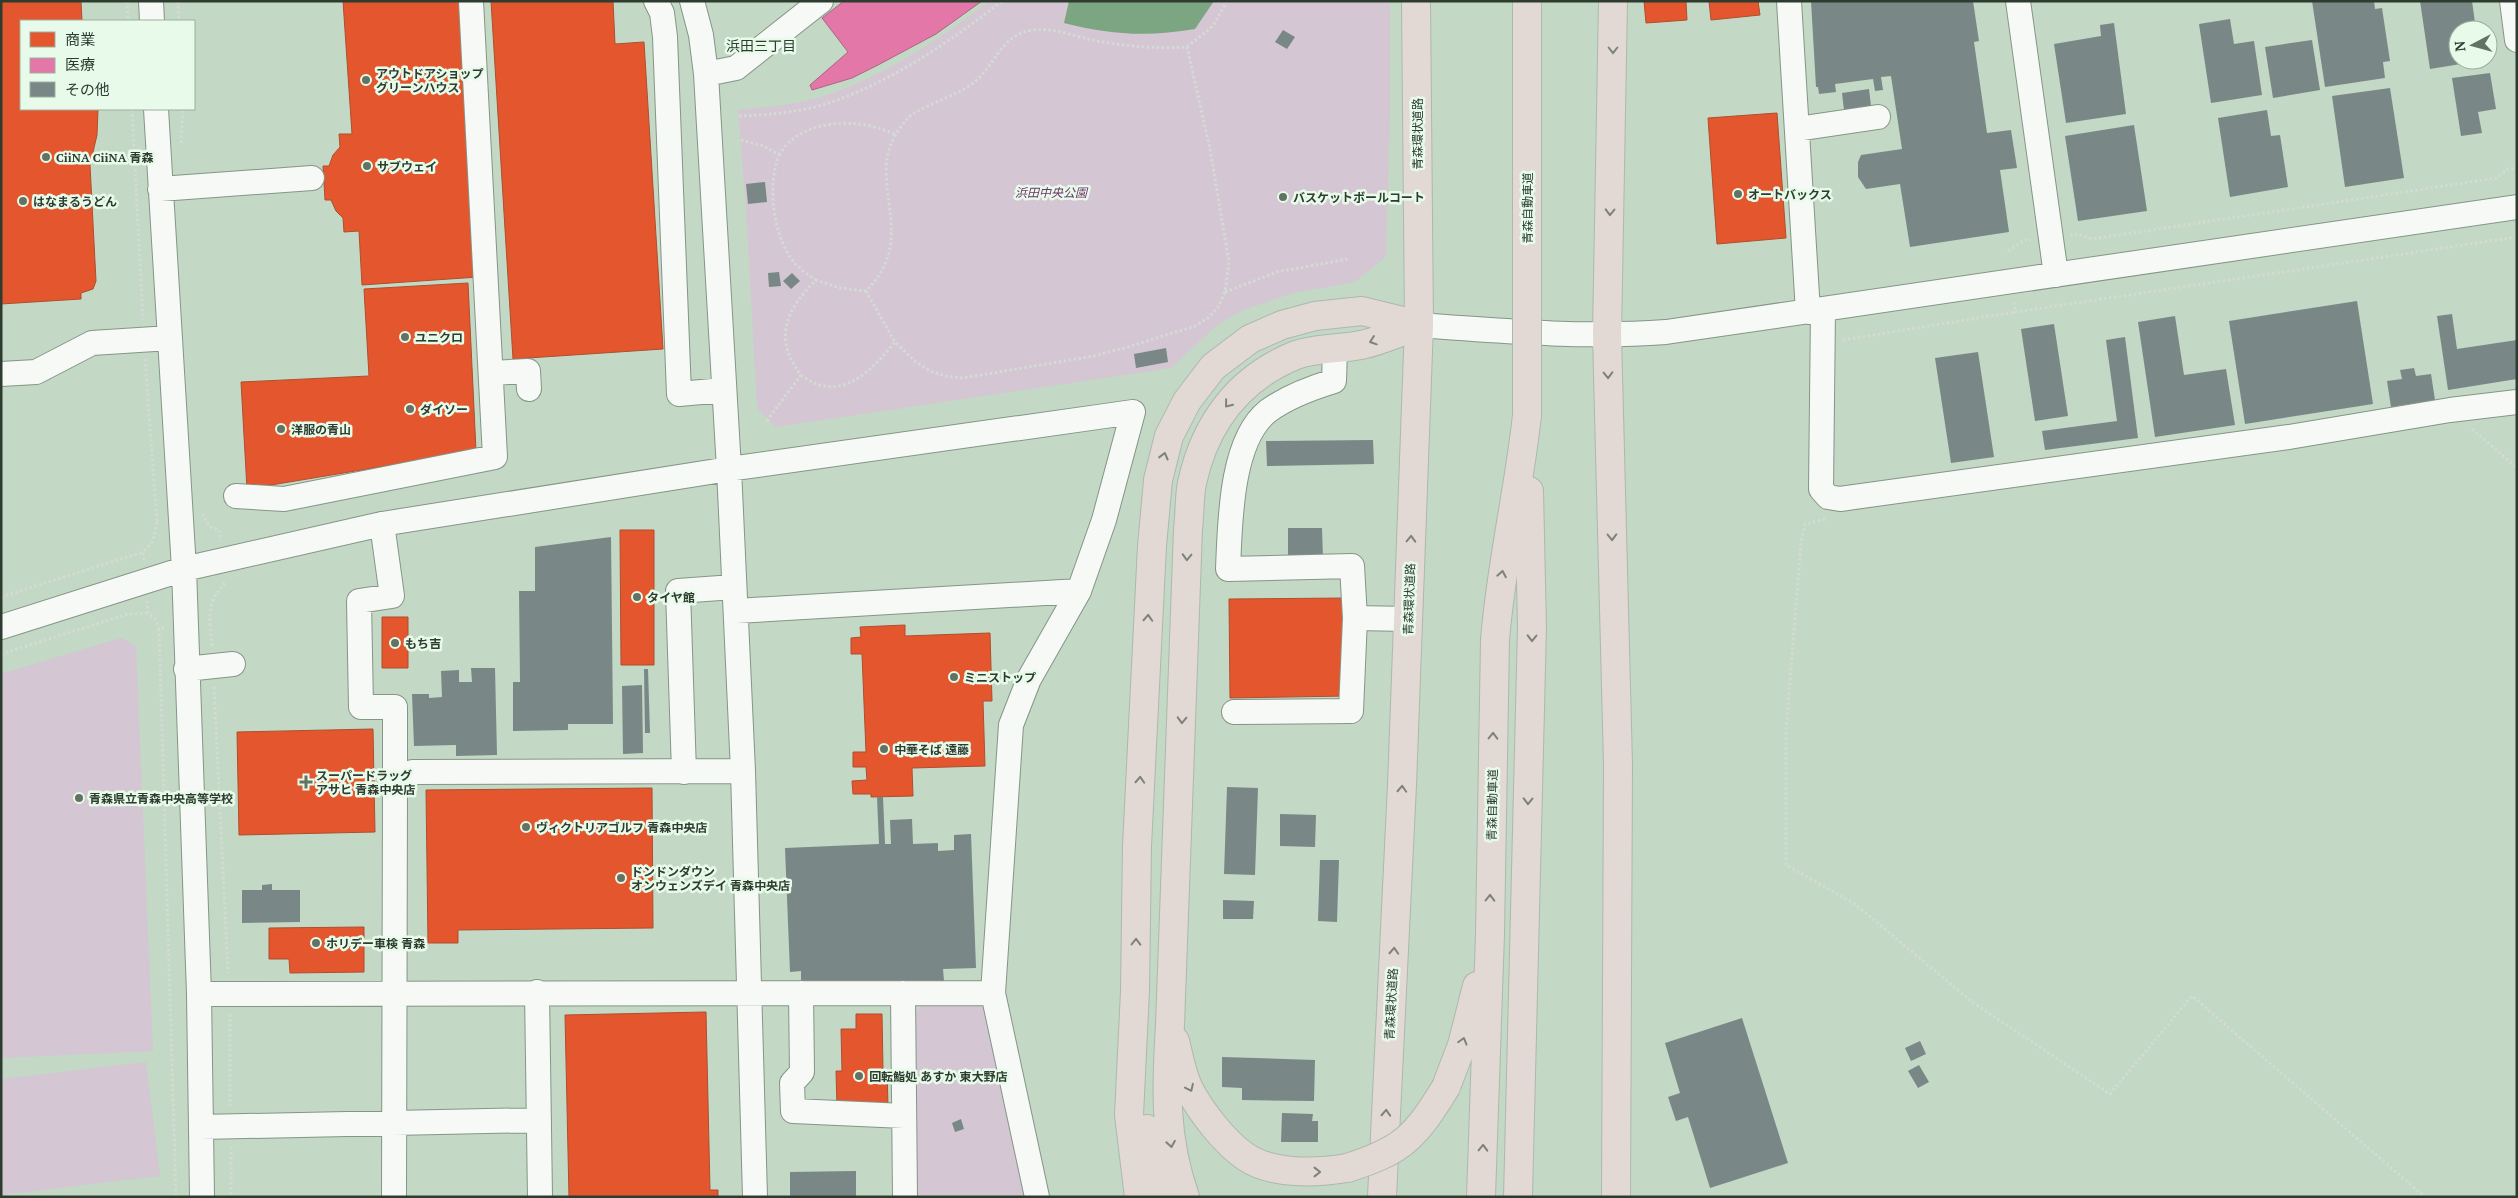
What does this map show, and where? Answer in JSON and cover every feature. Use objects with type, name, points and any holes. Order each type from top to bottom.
[{"type":"highway","name":"青森環状道路","points":[[1382,1197],[1402,785],[1419,325],[1416,1]]},
{"type":"highway","name":"青森自動車道","points":[[1518,1197],[1532,627],[1527,415],[1527,1]]},
{"type":"highway","points":[[1613,1],[1608,335],[1618,765],[1616,1197]]},
{"type":"highway","points":[[1139,1197],[1129,1115],[1135,991],[1137,846],[1152,546],[1158,480],[1169,436],[1187,401],[1213,367],[1250,339],[1282,325],[1315,316],[1362,311],[1419,325]]},
{"type":"highway","points":[[1185,1197],[1171,1142],[1166,1098],[1188,529],[1192,484],[1204,444],[1220,414],[1242,387],[1269,368],[1298,354],[1362,345],[1419,325]]},
{"type":"highway","name":"青森自動車道","points":[[1481,1197],[1490,934],[1496,631],[1499,594],[1522,460],[1527,415]]},
{"type":"highway","points":[[1170,1026],[1189,1088],[1212,1124],[1246,1157],[1281,1170],[1320,1173],[1348,1168],[1378,1159],[1403,1144],[1424,1123],[1446,1087],[1462,1046],[1490,934]]},
{"type":"highway","points":[[1525,947],[1530,1197]]},
{"type":"highway","points":[[1135,991],[1146,1128],[1156,1176],[1165,1197]]},
{"type":"street","points":[[151,1],[152,20]]},
{"type":"street","points":[[236,496],[284,498],[495,457],[471,1]]},
{"type":"street","points":[[656,1],[662,13],[665,37],[679,394],[724,390]]},
{"type":"street","points":[[692,1],[701,35],[706,74],[729,469],[743,771],[755,1197]]},
{"type":"street","points":[[706,74],[736,68],[821,1]]},
{"type":"street","points":[[1788,1],[1797,129],[1816,311],[1823,344],[1821,489],[1828,497],[1840,499],[2289,437],[2450,410],[2517,402]]},
{"type":"street","points":[[2018,1],[2056,275]]},
{"type":"street","points":[[2512,1],[2517,40]]},
{"type":"street","points":[[156,110],[184,569],[186,669],[199,994],[202,1197]]},
{"type":"street","points":[[1797,129],[1878,117]]},
{"type":"street","points":[[160,188],[312,178]]},
{"type":"street","points":[[1419,325],[1563,335],[1666,332],[2517,207]]},
{"type":"street","points":[[1,374],[36,372],[92,343],[170,338]]},
{"type":"street","points":[[1234,712],[1351,711],[1355,618],[1352,566],[1228,569],[1231,507],[1248,436],[1267,412],[1308,389],[1334,381],[1335,349]]},
{"type":"street","points":[[490,373],[528,371],[529,388]]},
{"type":"street","points":[[1,627],[184,569],[382,524],[729,469],[1133,412],[1104,520],[1079,591],[1029,679],[1011,725],[993,993],[1037,1197]]},
{"type":"street","points":[[382,524],[392,596],[359,601],[361,706],[395,707],[394,1197]]},
{"type":"street","points":[[684,772],[678,591],[734,587]]},
{"type":"street","points":[[736,611],[1079,591]]},
{"type":"street","points":[[1355,618],[1408,619]]},
{"type":"street","points":[[186,669],[223,665]]},
{"type":"street","points":[[395,786],[412,772],[743,771]]},
{"type":"street","points":[[199,994],[538,992],[993,993]]},
{"type":"street","points":[[538,992],[540,1197]]},
{"type":"street","points":[[801,993],[802,1072],[792,1083],[793,1111],[904,1116]]},
{"type":"street","points":[[903,993],[905,1197]]},
{"type":"street","points":[[201,1127],[539,1120]]},
{"type":"path","points":[[127,1],[128,20]]},
{"type":"path","points":[[178,1],[179,20]]},
{"type":"path","points":[[739,116],[775,114],[816,106],[859,90],[937,47],[1002,1]]},
{"type":"path","points":[[866,291],[881,273],[892,238],[886,169],[887,157],[896,135],[910,116],[973,84],[1000,48],[1017,35],[1026,31],[1048,30],[1122,44],[1187,47],[1213,26],[1227,1]]},
{"type":"path","points":[[866,291],[895,342],[916,362],[944,376],[963,378],[988,375],[1094,356],[1195,326],[1218,307],[1225,292],[1229,262],[1211,156],[1187,47]]},
{"type":"path","points":[[132,110],[144,340],[158,524]]},
{"type":"path","points":[[866,291],[840,288],[816,280],[792,260],[779,231],[773,190],[775,165],[783,148],[800,136],[828,125],[864,124],[896,135]]},
{"type":"path","points":[[740,140],[764,146],[779,155]]},
{"type":"path","points":[[2008,251],[2025,240],[2079,234],[2092,239],[2497,178],[2508,169],[2517,168]]},
{"type":"path","points":[[1823,344],[2015,312],[2517,237]]},
{"type":"path","points":[[1225,292],[1277,272],[1348,259]]},
{"type":"path","points":[[816,280],[794,306],[786,326],[786,348],[794,367],[800,375],[814,384],[826,386],[851,383],[870,371],[895,342]]},
{"type":"path","points":[[2012,282],[2015,312]]},
{"type":"path","points":[[766,422],[800,375]]},
{"type":"path","points":[[2450,410],[2517,468]]},
{"type":"path","points":[[1840,499],[1835,518],[1805,524],[1801,543],[1786,730],[1786,865],[1855,904],[1972,1002],[2110,1094],[2192,996],[2425,1197]]},
{"type":"path","points":[[1,597],[143,552]]},
{"type":"path","points":[[1,654],[128,614],[148,613]]},
{"type":"path","points":[[210,620],[223,665],[231,1197]]},
{"type":"path","points":[[159,629],[176,1197]]},
{"type":"green space","name":"浜田中央公園","points":[[989,1],[1390,1],[1390,110],[1386,256],[1355,282],[1293,293],[1240,311],[1216,326],[1171,368],[776,427],[757,408],[746,208],[738,110],[811,100],[842,90],[887,69],[909,56],[951,29]]},
{"type":"green space","name":"青森県立青森中央高等学校","points":[[121,638],[136,646],[153,1051],[1,1058],[1,674]]},
{"type":"green space","points":[[926,1000],[977,1000],[988,1009],[1029,1197],[917,1197],[916,1013]]},
{"type":"green space","points":[[146,1062],[160,1176],[1,1195],[1,1079]]},
{"type":"shaded area","points":[[1069,1],[1214,1],[1195,29],[1178,32],[1130,34],[1064,23]]},
{"type":"building: 商業","name":"CiiNA CiiNA 青森","points":[[1,1],[81,1],[82,20],[20,20],[20,110],[98,110],[97,135],[90,165],[96,281],[93,289],[81,293],[81,299],[1,304]]},
{"type":"building: 商業","points":[[343,1],[459,1],[478,277],[362,285],[359,231],[344,232],[343,218],[336,211],[331,200],[325,200],[323,166],[329,166],[333,155],[340,147],[339,134],[352,134]]},
{"type":"building: 商業","points":[[491,1],[613,1],[615,44],[644,42],[663,349],[513,359]]},
{"type":"building: 商業","points":[[1644,1],[1686,1],[1687,20],[1646,23]]},
{"type":"building: 商業","points":[[1709,1],[1758,1],[1760,15],[1711,20]]},
{"type":"building: 商業","points":[[1777,113],[1786,238],[1717,244],[1708,118]]},
{"type":"building: 商業","points":[[468,283],[476,451],[247,489],[241,382],[369,376],[364,289]]},
{"type":"building: 商業","name":"タイヤ館","points":[[620,530],[654,530],[654,665],[621,665]]},
{"type":"building: 商業","points":[[1346,598],[1347,696],[1230,698],[1229,599]]},
{"type":"building: 商業","name":"もち吉","points":[[382,617],[408,617],[408,668],[382,668]]},
{"type":"building: 商業","points":[[905,625],[905,636],[990,633],[992,701],[983,701],[985,766],[912,768],[913,796],[871,797],[871,794],[853,794],[852,781],[867,780],[866,767],[853,767],[853,752],[866,752],[862,654],[851,654],[851,638],[861,637],[860,627]]},
{"type":"building: 商業","name":"スーパードラッグ アサヒ 青森中央店","points":[[373,729],[375,832],[239,835],[237,732]]},
{"type":"building: 商業","points":[[652,788],[653,928],[458,930],[458,943],[428,943],[426,790]]},
{"type":"building: 商業","name":"ホリデー車検 青森","points":[[364,927],[364,972],[290,973],[289,959],[269,959],[269,928]]},
{"type":"building: 商業","points":[[706,1012],[710,1190],[718,1190],[718,1197],[569,1197],[565,1015]]},
{"type":"building: 商業","points":[[856,1014],[882,1014],[883,1070],[887,1070],[888,1106],[837,1106],[836,1071],[842,1071],[841,1029],[856,1029]]},
{"type":"building: 医療","points":[[844,1],[982,1],[936,34],[878,65],[852,78],[812,90],[810,85],[848,52],[822,18]]},
{"type":"building: その他","points":[[1811,1],[1973,1],[1979,41],[1974,42],[1987,133],[2011,130],[2017,168],[2000,170],[2009,232],[1910,247],[1900,184],[1866,189],[1858,177],[1858,162],[1861,155],[1902,149],[1891,76],[1881,77],[1883,90],[1875,91],[1873,79],[1835,84],[1836,92],[1819,94],[1818,87],[1816,87]]},
{"type":"building: その他","points":[[2312,1],[2374,1],[2375,9],[2382,8],[2390,61],[2383,62],[2385,78],[2325,87]]},
{"type":"building: その他","points":[[2420,1],[2472,1],[2475,20],[2448,20],[2448,66],[2430,69]]},
{"type":"building: その他","points":[[2230,19],[2234,44],[2254,41],[2262,95],[2211,103],[2199,24]]},
{"type":"building: その他","points":[[2114,23],[2126,114],[2066,123],[2054,44],[2101,36],[2100,25]]},
{"type":"building: その他","points":[[1283,30],[1295,37],[1287,49],[1275,42]]},
{"type":"building: その他","points":[[2312,40],[2320,90],[2273,98],[2265,47]]},
{"type":"building: その他","points":[[2490,73],[2496,109],[2478,112],[2482,133],[2461,136],[2452,78]]},
{"type":"building: その他","points":[[2390,88],[2404,178],[2345,187],[2332,96]]},
{"type":"building: その他","points":[[1869,89],[1871,106],[1844,110],[1842,93]]},
{"type":"building: その他","points":[[2267,110],[2271,136],[2280,135],[2288,187],[2230,197],[2218,118]]},
{"type":"building: その他","points":[[2134,125],[2147,211],[2078,221],[2065,136]]},
{"type":"building: その他","points":[[765,182],[767,202],[748,204],[746,184]]},
{"type":"building: その他","points":[[779,272],[781,286],[769,287],[768,273]]},
{"type":"building: その他","points":[[792,273],[800,281],[791,289],[783,281]]},
{"type":"building: その他","points":[[2357,301],[2373,404],[2245,424],[2229,321]]},
{"type":"building: その他","points":[[2452,314],[2457,349],[2517,340],[2517,379],[2448,390],[2437,316]]},
{"type":"building: その他","points":[[2175,316],[2184,375],[2226,369],[2235,425],[2155,437],[2138,322]]},
{"type":"building: その他","points":[[2054,324],[2068,416],[2035,421],[2021,329]]},
{"type":"building: その他","points":[[2125,337],[2138,438],[2045,450],[2042,431],[2117,421],[2106,340]]},
{"type":"building: その他","points":[[1166,348],[1168,362],[1136,368],[1134,354]]},
{"type":"building: その他","points":[[1978,352],[1994,457],[1951,463],[1935,358]]},
{"type":"building: その他","points":[[2414,368],[2416,376],[2431,374],[2435,400],[2391,407],[2387,381],[2402,379],[2400,370]]},
{"type":"building: その他","points":[[1373,440],[1374,464],[1267,466],[1266,441]]},
{"type":"building: その他","points":[[1288,528],[1322,528],[1323,559],[1288,560]]},
{"type":"building: その他","points":[[611,537],[613,724],[568,724],[568,730],[513,731],[513,682],[520,682],[519,591],[535,591],[535,547]]},
{"type":"building: その他","points":[[471,668],[495,668],[497,755],[456,756],[456,745],[414,746],[412,694],[429,694],[429,698],[442,697],[441,671],[459,670],[459,682],[472,682]]},
{"type":"building: その他","points":[[644,669],[648,669],[650,733],[645,733]]},
{"type":"building: その他","points":[[642,685],[643,753],[623,754],[622,686]]},
{"type":"building: その他","points":[[1227,787],[1258,788],[1255,875],[1224,874]]},
{"type":"building: その他","points":[[877,797],[883,797],[885,844],[891,844],[890,820],[912,819],[913,844],[938,843],[938,851],[954,850],[954,835],[971,834],[976,968],[943,969],[944,981],[801,986],[801,971],[790,972],[785,848],[879,844]]},
{"type":"building: その他","points":[[1280,814],[1316,815],[1315,847],[1280,846]]},
{"type":"building: その他","points":[[1320,860],[1339,860],[1337,922],[1318,921]]},
{"type":"building: その他","points":[[272,884],[272,890],[300,890],[300,922],[242,923],[242,890],[262,890],[262,885]]},
{"type":"building: その他","points":[[1223,900],[1254,901],[1253,919],[1223,919]]},
{"type":"building: その他","points":[[1742,1018],[1788,1163],[1710,1188],[1688,1117],[1676,1121],[1668,1097],[1680,1093],[1665,1043]]},
{"type":"building: その他","points":[[1920,1041],[1926,1054],[1911,1061],[1905,1048]]},
{"type":"building: その他","points":[[1222,1057],[1315,1060],[1314,1101],[1242,1100],[1242,1088],[1222,1087]]},
{"type":"building: その他","points":[[1919,1065],[1929,1082],[1918,1088],[1908,1071]]},
{"type":"building: その他","points":[[1282,1113],[1313,1114],[1312,1121],[1318,1121],[1318,1142],[1281,1142]]},
{"type":"building: その他","points":[[961,1119],[964,1129],[955,1132],[952,1123]]},
{"type":"building: その他","points":[[856,1171],[856,1197],[790,1197],[790,1172]]},
{"type":"place","name":"アウトドアショップ グリーンハウス","points":[[366,80]]},
{"type":"place","name":"CiiNA CiiNA 青森","points":[[46,157]]},
{"type":"place","name":"サブウェイ","points":[[367,166]]},
{"type":"place","name":"オートバックス","points":[[1738,194]]},
{"type":"place","name":"バスケットボールコート","points":[[1283,197]]},
{"type":"place","name":"はなまるうどん","points":[[23,201]]},
{"type":"place","name":"ユニクロ","points":[[405,337]]},
{"type":"place","name":"ダイソー","points":[[410,409]]},
{"type":"place","name":"洋服の青山","points":[[281,429]]},
{"type":"place","name":"タイヤ館","points":[[637,597]]},
{"type":"place","name":"もち吉","points":[[395,643]]},
{"type":"place","name":"ミニストップ","points":[[954,677]]},
{"type":"place","name":"中華そば 遠藤","points":[[884,749]]},
{"type":"place","name":"スーパードラッグ アサヒ 青森中央店","points":[[306,782]]},
{"type":"place","name":"青森県立青森中央高等学校","points":[[79,798]]},
{"type":"place","name":"ヴィクトリアゴルフ 青森中央店","points":[[526,827]]},
{"type":"place","name":"ドンドンダウン オンウェンズデイ 青森中央店","points":[[621,878]]},
{"type":"place","name":"ホリデー車検 青森","points":[[316,943]]},
{"type":"place","name":"回転鮨処 あすか 東大野店","points":[[859,1076]]},
{"type":"district","name":"浜田三丁目","points":[[761,45]]}]
